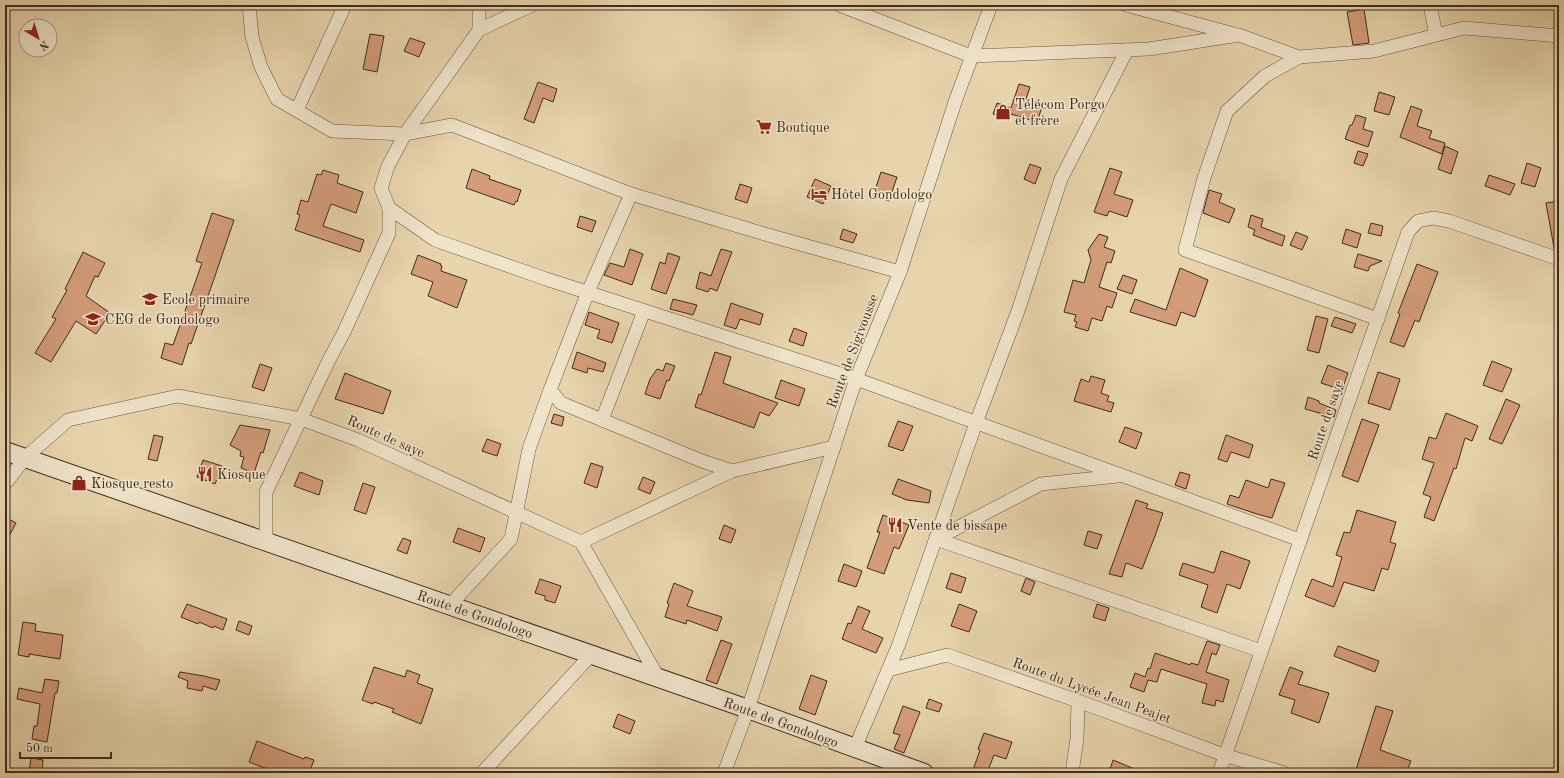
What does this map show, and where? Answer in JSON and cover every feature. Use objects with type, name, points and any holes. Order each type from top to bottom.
[{"type":"street","points":[[248,5],[252,36],[261,67],[277,99],[332,131],[405,134],[452,125],[631,194],[768,235],[900,272]]},
{"type":"street","points":[[297,110],[345,5]]},
{"type":"street","points":[[479,5],[479,30]]},
{"type":"street","points":[[266,541],[266,492],[328,360],[344,332],[389,233],[389,208],[381,188],[388,166],[405,134],[479,30],[532,5]]},
{"type":"street","points":[[839,5],[971,56],[1149,49],[1239,35]]},
{"type":"street","name":"Route de Sigivousse","points":[[724,773],[748,710],[856,379],[900,272],[971,56],[991,5]]},
{"type":"street","points":[[1126,5],[1239,35],[1299,57]]},
{"type":"street","points":[[1430,5],[1436,35]]},
{"type":"street","points":[[1378,319],[1185,250],[1204,178],[1227,111],[1265,76],[1299,57],[1374,51],[1464,28],[1559,36]]},
{"type":"street","points":[[855,748],[899,644],[976,423],[1018,311],[1061,179],[1128,50]]},
{"type":"street","points":[[450,605],[511,539],[529,449],[588,292],[631,194]]},
{"type":"street","points":[[389,208],[435,240],[546,279],[856,379],[1300,540]]},
{"type":"street","name":"Route de saye","points":[[1219,773],[1224,755],[1408,232],[1418,221],[1433,218],[1449,221],[1559,259]]},
{"type":"street","points":[[602,420],[644,311]]},
{"type":"street","points":[[550,390],[561,403],[702,461],[732,471]]},
{"type":"street","name":"Route de saye","points":[[5,484],[26,457],[68,420],[178,396],[301,419],[358,440],[582,542]]},
{"type":"street","points":[[659,679],[582,542],[732,471],[834,447]]},
{"type":"street","name":"Route de Gondologo","points":[[5,451],[450,605],[924,773]]},
{"type":"street","points":[[936,539],[1041,484],[1123,476]]},
{"type":"street","points":[[936,539],[1261,651]]},
{"type":"street","points":[[482,773],[591,655]]},
{"type":"street","name":"Route du Lycée Jean Peajet","points":[[888,670],[947,655],[1078,701],[1224,755],[1284,773]]},
{"type":"street","points":[[1072,773],[1077,739],[1078,701]]},
{"type":"building","points":[[1364,9],[1369,43],[1353,45],[1347,12]]},
{"type":"building","points":[[370,34],[384,36],[377,72],[363,69]]},
{"type":"building","points":[[410,38],[425,43],[419,57],[404,51]]},
{"type":"building","points":[[538,82],[557,89],[553,102],[543,98],[534,123],[524,119]]},
{"type":"building","points":[[1019,84],[1030,87],[1026,99],[1036,102],[1035,104],[1042,107],[1037,122],[1011,114],[1009,120],[993,114],[997,103],[1011,108]]},
{"type":"building","points":[[1379,92],[1395,97],[1389,115],[1374,111]]},
{"type":"building","points":[[1411,106],[1422,110],[1417,126],[1432,131],[1429,138],[1445,143],[1442,154],[1400,137]]},
{"type":"building","points":[[1356,115],[1366,118],[1363,129],[1373,132],[1368,147],[1345,139],[1350,125],[1352,125]]},
{"type":"building","points":[[1445,146],[1458,152],[1451,174],[1438,169]]},
{"type":"building","points":[[1358,151],[1368,154],[1363,166],[1354,163]]},
{"type":"building","points":[[1527,163],[1541,168],[1535,187],[1521,183]]},
{"type":"building","points":[[1030,164],[1041,168],[1035,184],[1024,179]]},
{"type":"building","points":[[1110,168],[1122,172],[1114,194],[1133,200],[1127,217],[1109,211],[1107,216],[1094,212]]},
{"type":"building","points":[[472,169],[490,176],[489,179],[521,190],[517,202],[516,201],[514,205],[466,188]]},
{"type":"building","points":[[323,170],[339,175],[337,183],[363,192],[356,213],[331,204],[323,226],[364,240],[360,252],[295,230],[300,215],[297,214],[301,200],[308,202],[317,174],[321,175]]},
{"type":"building","points":[[881,172],[897,177],[889,201],[873,196]]},
{"type":"building","points":[[1489,175],[1515,184],[1510,195],[1485,186]]},
{"type":"building","points":[[815,179],[831,186],[823,204],[807,197]]},
{"type":"building","points":[[740,184],[752,188],[747,203],[735,199]]},
{"type":"building","points":[[1209,190],[1222,194],[1219,202],[1235,209],[1229,223],[1203,213]]},
{"type":"building","points":[[1559,201],[1559,247],[1554,248],[1546,203]]},
{"type":"building","points":[[212,213],[234,220],[191,344],[189,343],[182,365],[161,358],[165,343],[173,345],[202,263],[196,261]]},
{"type":"building","points":[[1251,215],[1263,219],[1261,227],[1285,236],[1282,246],[1253,235],[1255,230],[1248,227]]},
{"type":"building","points":[[580,216],[596,221],[592,232],[577,227]]},
{"type":"building","points":[[1371,223],[1383,226],[1381,236],[1368,233]]},
{"type":"building","points":[[843,229],[857,234],[853,243],[840,239]]},
{"type":"building","points":[[1346,229],[1361,234],[1357,248],[1342,243]]},
{"type":"building","points":[[1296,232],[1308,237],[1302,250],[1290,245]]},
{"type":"building","points":[[1099,234],[1108,237],[1104,247],[1115,251],[1111,263],[1107,262],[1099,287],[1117,293],[1112,308],[1107,306],[1102,321],[1092,318],[1088,331],[1075,327],[1077,322],[1074,321],[1076,315],[1064,312],[1073,280],[1084,283],[1091,260],[1088,250]]},
{"type":"building","points":[[630,249],[643,254],[632,285],[604,275],[610,263],[624,267]]},
{"type":"building","points":[[721,249],[732,252],[717,291],[710,288],[708,292],[696,288],[700,272],[711,276]]},
{"type":"building","points":[[83,252],[105,263],[98,277],[95,276],[86,296],[110,313],[96,334],[76,321],[51,362],[35,353],[56,319],[52,317],[67,290],[65,289]]},
{"type":"building","points":[[668,253],[680,257],[666,294],[651,289],[660,262],[665,264]]},
{"type":"building","points":[[1358,254],[1382,261],[1370,266],[1368,271],[1354,267]]},
{"type":"building","points":[[418,255],[441,264],[441,271],[467,280],[457,308],[428,296],[433,282],[411,274]]},
{"type":"building","points":[[1417,264],[1438,272],[1419,322],[1415,320],[1404,347],[1390,342],[1400,314],[1398,313]]},
{"type":"building","points":[[1180,268],[1208,280],[1195,317],[1181,312],[1176,326],[1130,312],[1135,299],[1166,310]]},
{"type":"building","points":[[1123,275],[1137,280],[1132,294],[1117,289]]},
{"type":"building","points":[[673,299],[697,305],[693,315],[670,309]]},
{"type":"building","points":[[731,303],[763,314],[760,325],[740,319],[736,329],[724,325]]},
{"type":"building","points":[[589,312],[619,323],[612,343],[597,338],[600,330],[585,325]]},
{"type":"building","points":[[1316,316],[1328,319],[1319,353],[1307,350]]},
{"type":"building","points":[[1335,317],[1356,324],[1352,333],[1331,326]]},
{"type":"building","points":[[794,328],[807,333],[803,346],[789,341]]},
{"type":"building","points":[[577,352],[606,363],[603,372],[588,368],[587,373],[572,368]]},
{"type":"building","points":[[715,352],[731,357],[723,383],[778,403],[769,416],[760,412],[754,428],[695,407],[699,394],[701,395]]},
{"type":"building","points":[[1492,361],[1512,369],[1502,392],[1483,385]]},
{"type":"building","points":[[666,363],[675,366],[669,381],[667,380],[660,399],[645,394],[650,379],[657,369],[663,371]]},
{"type":"building","points":[[260,364],[272,368],[264,391],[252,387]]},
{"type":"building","points":[[1328,365],[1348,373],[1342,390],[1321,383]]},
{"type":"building","points":[[1378,372],[1400,379],[1390,410],[1368,403]]},
{"type":"building","points":[[345,373],[391,391],[383,414],[335,399]]},
{"type":"building","points":[[1091,376],[1105,380],[1101,393],[1109,396],[1107,401],[1114,403],[1111,412],[1074,401],[1081,379],[1089,382]]},
{"type":"building","points":[[781,380],[805,389],[799,406],[775,398]]},
{"type":"building","points":[[1308,397],[1336,410],[1334,417],[1305,409]]},
{"type":"building","points":[[1506,399],[1520,405],[1502,444],[1489,439]]},
{"type":"building","points":[[1446,413],[1478,426],[1472,441],[1465,438],[1456,469],[1454,468],[1434,521],[1424,517],[1431,497],[1423,494],[1434,463],[1422,459],[1429,437],[1436,439]]},
{"type":"building","points":[[554,414],[564,417],[562,426],[551,423]]},
{"type":"building","points":[[1362,419],[1379,425],[1358,482],[1342,476]]},
{"type":"building","points":[[898,421],[913,426],[903,451],[888,446]]},
{"type":"building","points":[[240,425],[270,430],[263,453],[261,452],[254,473],[241,468],[244,457],[240,456],[241,451],[230,445]]},
{"type":"building","points":[[1125,427],[1142,433],[1136,449],[1119,442]]},
{"type":"building","points":[[154,435],[163,437],[157,461],[148,459]]},
{"type":"building","points":[[1226,435],[1253,445],[1249,458],[1231,452],[1227,462],[1218,459]]},
{"type":"building","points":[[487,439],[501,444],[497,456],[482,451]]},
{"type":"building","points":[[203,460],[222,466],[215,484],[197,477]]},
{"type":"building","points":[[591,463],[603,467],[597,488],[584,483]]},
{"type":"building","points":[[300,472],[323,481],[319,495],[294,486]]},
{"type":"building","points":[[1180,472],[1190,475],[1186,489],[1175,485]]},
{"type":"building","points":[[643,477],[655,482],[650,494],[638,489]]},
{"type":"building","points":[[898,479],[931,491],[929,503],[907,500],[892,494]]},
{"type":"building","points":[[1271,479],[1285,483],[1272,518],[1227,504],[1230,495],[1239,498],[1246,480],[1268,488]]},
{"type":"building","points":[[363,483],[375,487],[366,514],[354,510]]},
{"type":"building","points":[[1136,500],[1148,504],[1146,508],[1163,513],[1155,536],[1142,569],[1126,563],[1122,577],[1109,574]]},
{"type":"building","points":[[1357,510],[1396,522],[1390,542],[1396,544],[1388,570],[1382,568],[1374,591],[1344,582],[1334,607],[1305,596],[1312,579],[1333,587],[1342,557],[1336,555],[1344,532],[1350,533]]},
{"type":"building","points":[[883,515],[909,525],[899,549],[894,547],[884,574],[867,568],[880,532],[877,532]]},
{"type":"building","points":[[5,517],[16,523],[5,544]]},
{"type":"building","points":[[724,525],[736,530],[731,543],[719,539]]},
{"type":"building","points":[[458,528],[485,538],[480,552],[453,542]]},
{"type":"building","points":[[1088,531],[1102,535],[1097,549],[1084,545]]},
{"type":"building","points":[[403,538],[411,541],[407,554],[397,550]]},
{"type":"building","points":[[1221,551],[1250,561],[1240,589],[1227,584],[1217,613],[1201,607],[1208,585],[1179,575],[1183,563],[1214,573]]},
{"type":"building","points":[[844,564],[862,571],[856,587],[838,581]]},
{"type":"building","points":[[951,573],[966,578],[961,593],[946,588]]},
{"type":"building","points":[[1026,578],[1035,582],[1030,595],[1021,591]]},
{"type":"building","points":[[540,579],[561,586],[555,603],[545,600],[545,596],[535,593]]},
{"type":"building","points":[[674,583],[693,591],[687,606],[722,617],[717,631],[687,620],[686,624],[665,617],[669,604],[667,603]]},
{"type":"building","points":[[187,604],[227,619],[223,630],[214,626],[213,628],[199,622],[198,624],[181,617]]},
{"type":"building","points":[[959,604],[977,611],[969,632],[951,626]]},
{"type":"building","points":[[1097,604],[1109,608],[1105,621],[1093,617]]},
{"type":"building","points":[[858,606],[870,611],[862,629],[883,638],[876,653],[842,639],[848,623],[851,624]]},
{"type":"building","points":[[239,621],[252,626],[249,635],[236,630]]},
{"type":"building","points":[[23,622],[36,624],[35,631],[63,635],[60,659],[29,654],[29,657],[18,655]]},
{"type":"building","points":[[721,640],[732,644],[717,684],[706,680]]},
{"type":"building","points":[[1207,641],[1220,645],[1216,655],[1212,653],[1206,672],[1229,680],[1223,702],[1216,700],[1215,706],[1202,703],[1207,684],[1161,669],[1157,682],[1148,680],[1144,692],[1130,687],[1135,673],[1145,677],[1148,668],[1150,669],[1155,653],[1190,665],[1191,663],[1198,665]]},
{"type":"building","points":[[1338,646],[1379,661],[1375,672],[1334,656]]},
{"type":"building","points":[[374,667],[405,677],[407,670],[420,675],[417,683],[433,689],[421,724],[392,712],[394,709],[374,702],[373,704],[362,700]]},
{"type":"building","points":[[1290,667],[1303,672],[1298,684],[1329,693],[1319,723],[1291,713],[1295,700],[1279,695]]},
{"type":"building","points":[[180,672],[220,680],[216,690],[203,686],[202,691],[187,688],[188,681],[178,677]]},
{"type":"building","points":[[811,675],[827,681],[815,715],[799,709]]},
{"type":"building","points":[[45,679],[59,681],[57,693],[55,693],[47,742],[32,739],[34,726],[37,726],[40,704],[17,699],[19,688],[42,693]]},
{"type":"building","points":[[929,699],[942,704],[939,712],[926,708]]},
{"type":"building","points":[[903,706],[920,712],[904,753],[894,749],[900,735],[893,733]]},
{"type":"building","points":[[1376,706],[1393,711],[1380,750],[1411,761],[1406,773],[1355,773]]},
{"type":"building","points":[[618,714],[635,721],[630,734],[613,727]]},
{"type":"building","points":[[984,733],[1012,742],[1006,759],[994,755],[987,773],[972,773],[980,750],[978,749]]},
{"type":"building","points":[[257,741],[304,759],[305,757],[314,760],[309,773],[285,773],[274,769],[273,771],[249,762]]},
{"type":"building","points":[[31,758],[43,760],[42,773],[29,773]]},
{"type":"building","points":[[1113,760],[1144,773],[1119,773],[1110,769]]},
{"type":"place","name":"Télécom Porgo et frère","points":[[1003,112]]},
{"type":"place","name":"Boutique","points":[[764,127]]},
{"type":"place","name":"Hôtel Gondologo","points":[[819,194]]},
{"type":"place","name":"Ecole primaire","points":[[150,299]]},
{"type":"place","name":"CEG de Gondologo","points":[[93,319]]},
{"type":"place","name":"Kiosque","points":[[205,474]]},
{"type":"place","name":"Kiosque resto","points":[[79,483]]},
{"type":"place","name":"Vente de bissape","points":[[895,525]]}]
